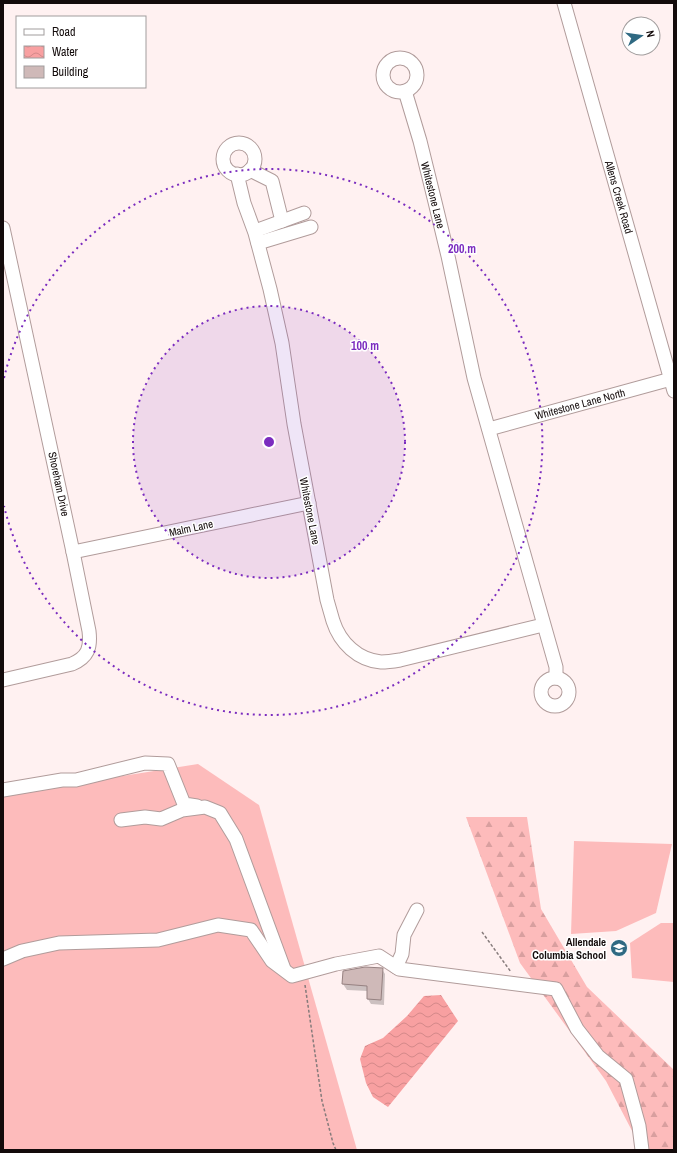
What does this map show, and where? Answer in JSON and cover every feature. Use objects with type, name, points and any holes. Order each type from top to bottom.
[{"type":"street","name":"Allens Creek Road","points":[[564,3],[672,385]]},
{"type":"street","name":"Whitestone Lane","points":[[405,91],[420,141],[448,256],[474,378],[556,667],[556,678]]},
{"type":"street","points":[[234,143],[245,144],[253,150],[255,160],[254,165],[250,170],[242,174],[232,173],[225,165],[224,154],[226,150],[234,143]]},
{"type":"street","points":[[250,170],[272,181],[282,221]]},
{"type":"street","name":"Whitestone Lane","points":[[237,174],[244,203],[255,231],[282,343],[294,424],[327,600],[333,622],[346,645],[361,656],[381,662],[400,660],[543,625]]},
{"type":"street","points":[[255,231],[304,213]]},
{"type":"street","points":[[258,243],[311,227]]},
{"type":"street","name":"Shoreham Drive","points":[[3,228],[74,552],[90,641],[89,649],[85,656],[79,661],[72,664],[3,680]]},
{"type":"street","name":"Whitestone Lane North","points":[[489,429],[672,385]]},
{"type":"street","name":"Malm Lane","points":[[74,552],[309,503]]},
{"type":"street","points":[[3,790],[62,780],[76,780],[145,763],[168,764],[184,804],[205,807],[220,813],[236,839],[284,969]]},
{"type":"street","points":[[122,820],[145,817],[161,819],[182,810],[205,807]]},
{"type":"street","points":[[396,967],[402,954],[404,935],[417,910]]},
{"type":"street","points":[[3,959],[22,951],[59,943],[158,940],[218,924],[251,930],[272,961],[292,976],[336,964],[379,956],[399,969],[556,989],[577,1029],[585,1040],[598,1056],[626,1078],[638,1126],[642,1150]]},
{"type":"path","points":[[482,932],[521,985]]},
{"type":"path","points":[[302,973],[322,1101],[336,1150]]},
{"type":"green space","points":[[198,764],[259,805],[357,1150],[3,1150],[3,795]]},
{"type":"green space","points":[[466,817],[527,817],[541,909],[587,987],[674,1070],[674,1150],[642,1150],[606,1081],[520,963]]},
{"type":"green space","points":[[574,841],[672,844],[656,913],[616,931],[571,934]]},
{"type":"green space","points":[[661,923],[674,923],[674,982],[632,978],[630,943]]},
{"type":"water","points":[[441,995],[458,1021],[388,1107],[373,1097],[366,1083],[360,1059],[365,1046],[383,1038],[407,1016],[424,996]]},
{"type":"building","points":[[365,967],[383,968],[381,1000],[367,999],[367,986],[342,984],[343,971]]},
{"type":"place","name":"Allendale Columbia School","points":[[619,948]]}]
